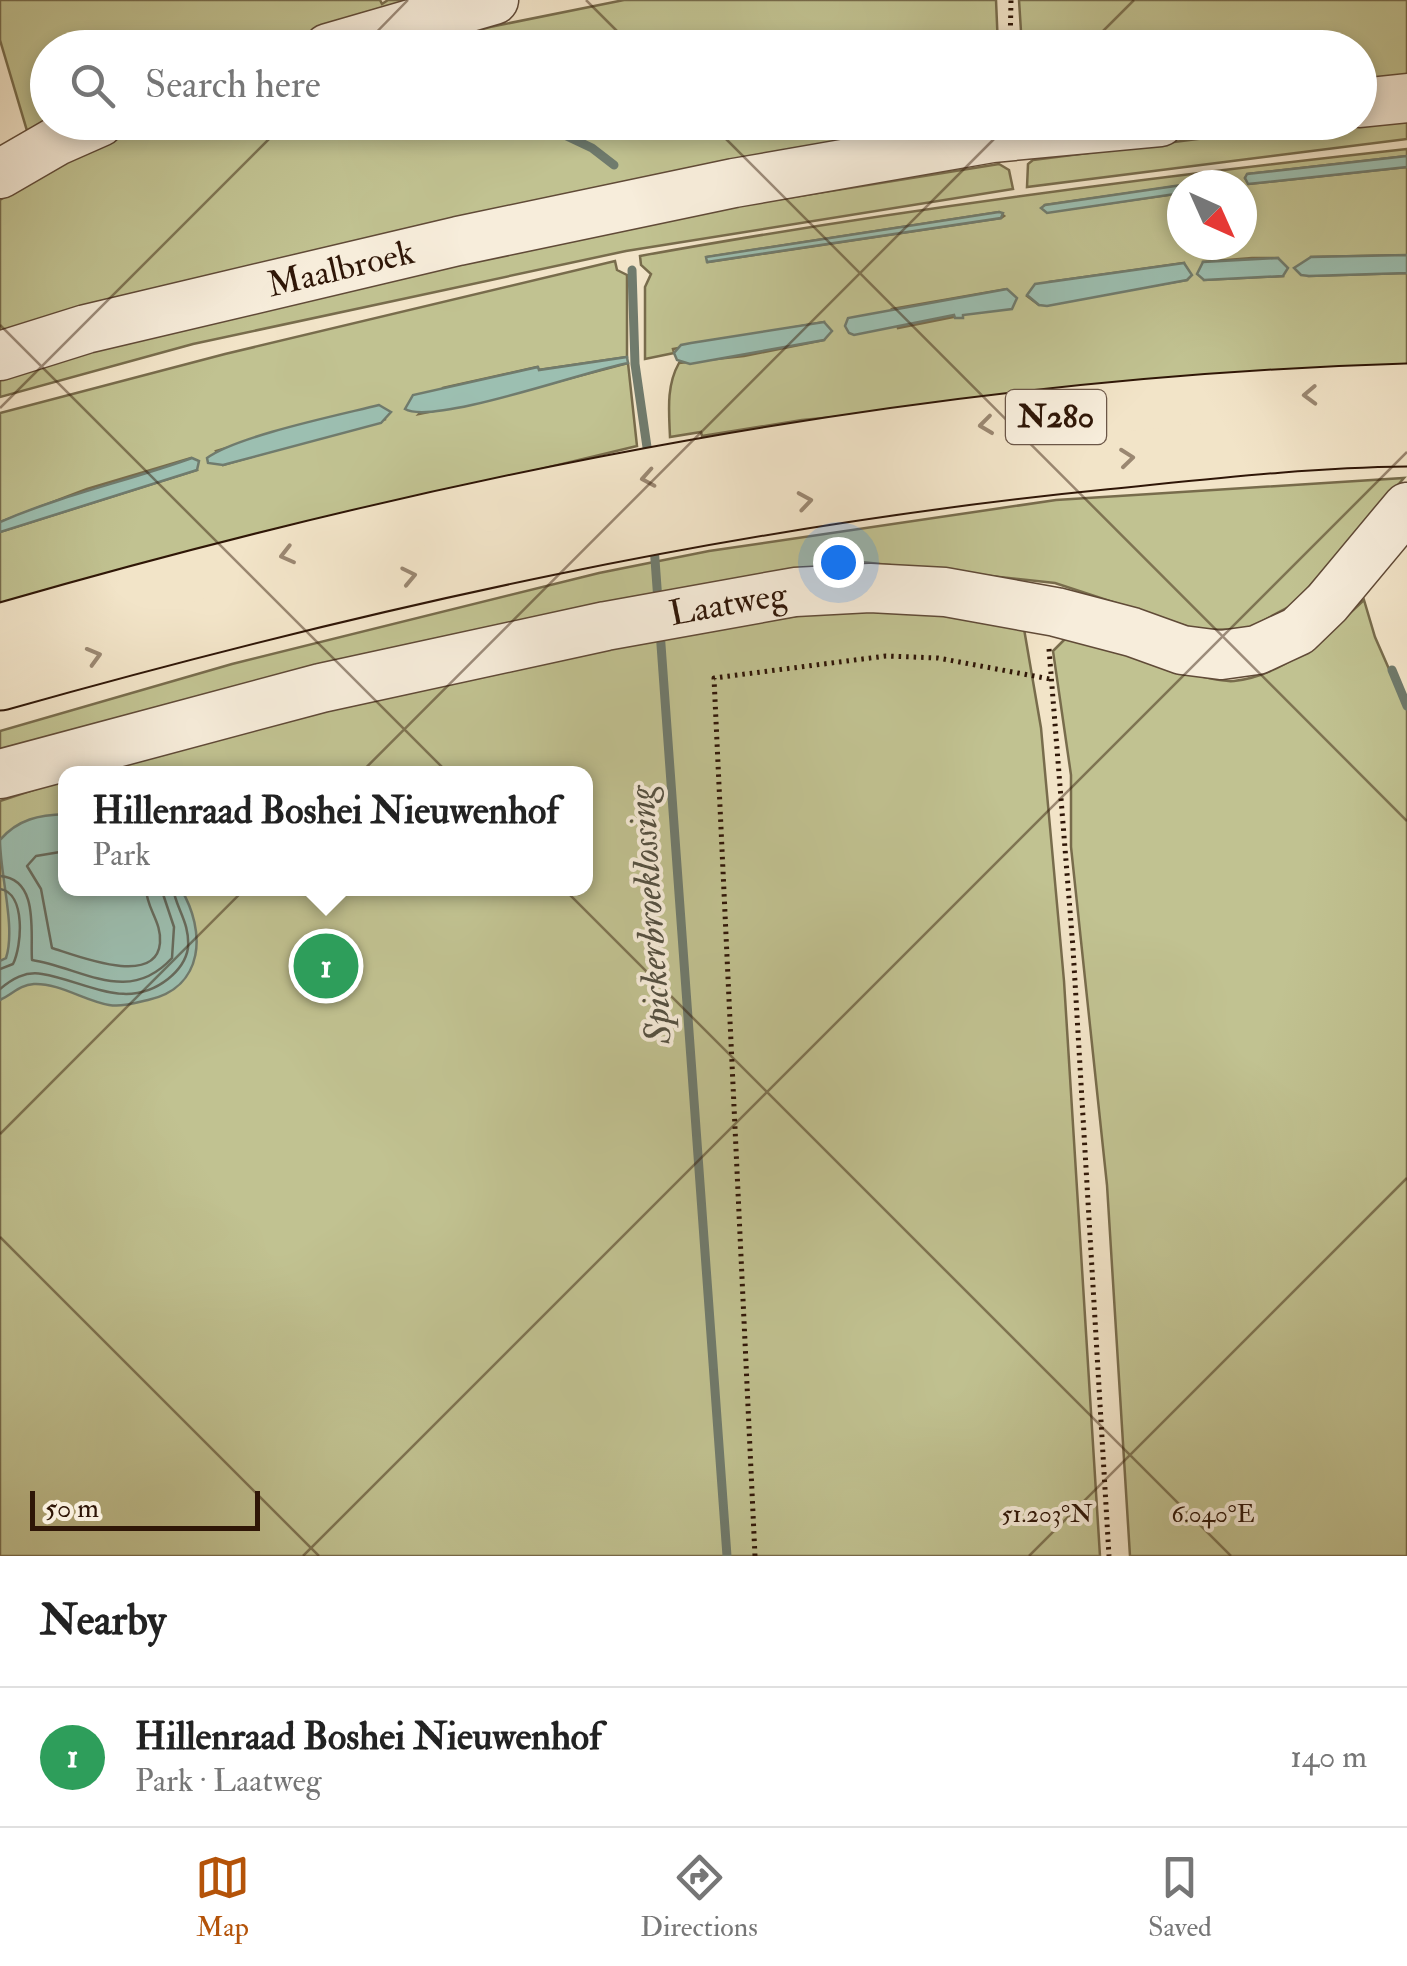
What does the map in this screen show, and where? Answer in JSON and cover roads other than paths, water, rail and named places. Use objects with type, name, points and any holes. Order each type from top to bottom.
[{"type":"highway","name":"N280","points":[[0,632],[344,540],[591,513],[708,491],[969,474],[1276,445],[1402,423]]},
{"type":"highway","name":"N280","points":[[0,682],[364,585],[591,513]]},
{"type":"street","points":[[390,30],[494,0]]},
{"type":"street","points":[[1377,101],[1407,98]]},
{"type":"street","points":[[0,174],[59,140]]},
{"type":"street","name":"Maalbroek","points":[[0,356],[86,330],[439,245],[981,140]]},
{"type":"street","name":"Laatweg","points":[[0,774],[321,688],[606,626],[795,592],[870,588],[945,592],[1056,612],[1182,650],[1221,655],[1257,650],[1298,632],[1328,603],[1407,507]]},
{"type":"water","points":[[1407,156],[1407,167],[1257,183],[1257,173]]},
{"type":"water","points":[[1167,187],[1167,195],[1047,213],[1041,208]]},
{"type":"water","points":[[1003,213],[1001,218],[707,262],[706,257]]},
{"type":"water","points":[[1407,255],[1407,273],[1309,276],[1294,268],[1311,257]]},
{"type":"water","points":[[1278,258],[1288,268],[1283,276],[1204,280],[1197,274],[1203,262]]},
{"type":"water","points":[[1184,263],[1192,275],[1187,280],[1047,306],[1027,295],[1035,284]]},
{"type":"water","points":[[1007,289],[1017,298],[1012,309],[963,318],[954,315],[854,335],[845,326],[848,318]]},
{"type":"water","points":[[824,322],[832,331],[824,340],[690,364],[677,360],[674,353],[681,345]]},
{"type":"water","points":[[627,357],[628,363],[478,404],[421,412],[405,409],[413,395],[538,367],[539,370]]},
{"type":"water","points":[[379,405],[391,412],[381,423],[223,465],[208,463],[207,458],[241,442]]},
{"type":"water","points":[[192,458],[199,461],[197,470],[0,532],[0,522],[23,512]]},
{"type":"water","points":[[58,815],[58,896],[184,896],[197,939],[190,970],[181,983],[167,993],[124,1005],[100,1003],[53,986],[34,984],[0,1000],[0,961],[6,958],[9,932],[0,840],[14,827]]},
{"type":"waterway","name":"Spickerbroeklossing","points":[[575,140],[614,165]]},
{"type":"waterway","name":"Spickerbroeklossing","points":[[632,270],[635,364],[649,461]]},
{"type":"waterway","name":"Spickerbroeklossing","points":[[654,546],[658,601]]},
{"type":"waterway","name":"Spickerbroeklossing","points":[[660,631],[727,1556]]},
{"type":"waterway","points":[[1392,670],[1407,706]]},
{"type":"place","name":"Hillenraad Boshei Nieuwenhof","points":[[326,966]]}]
